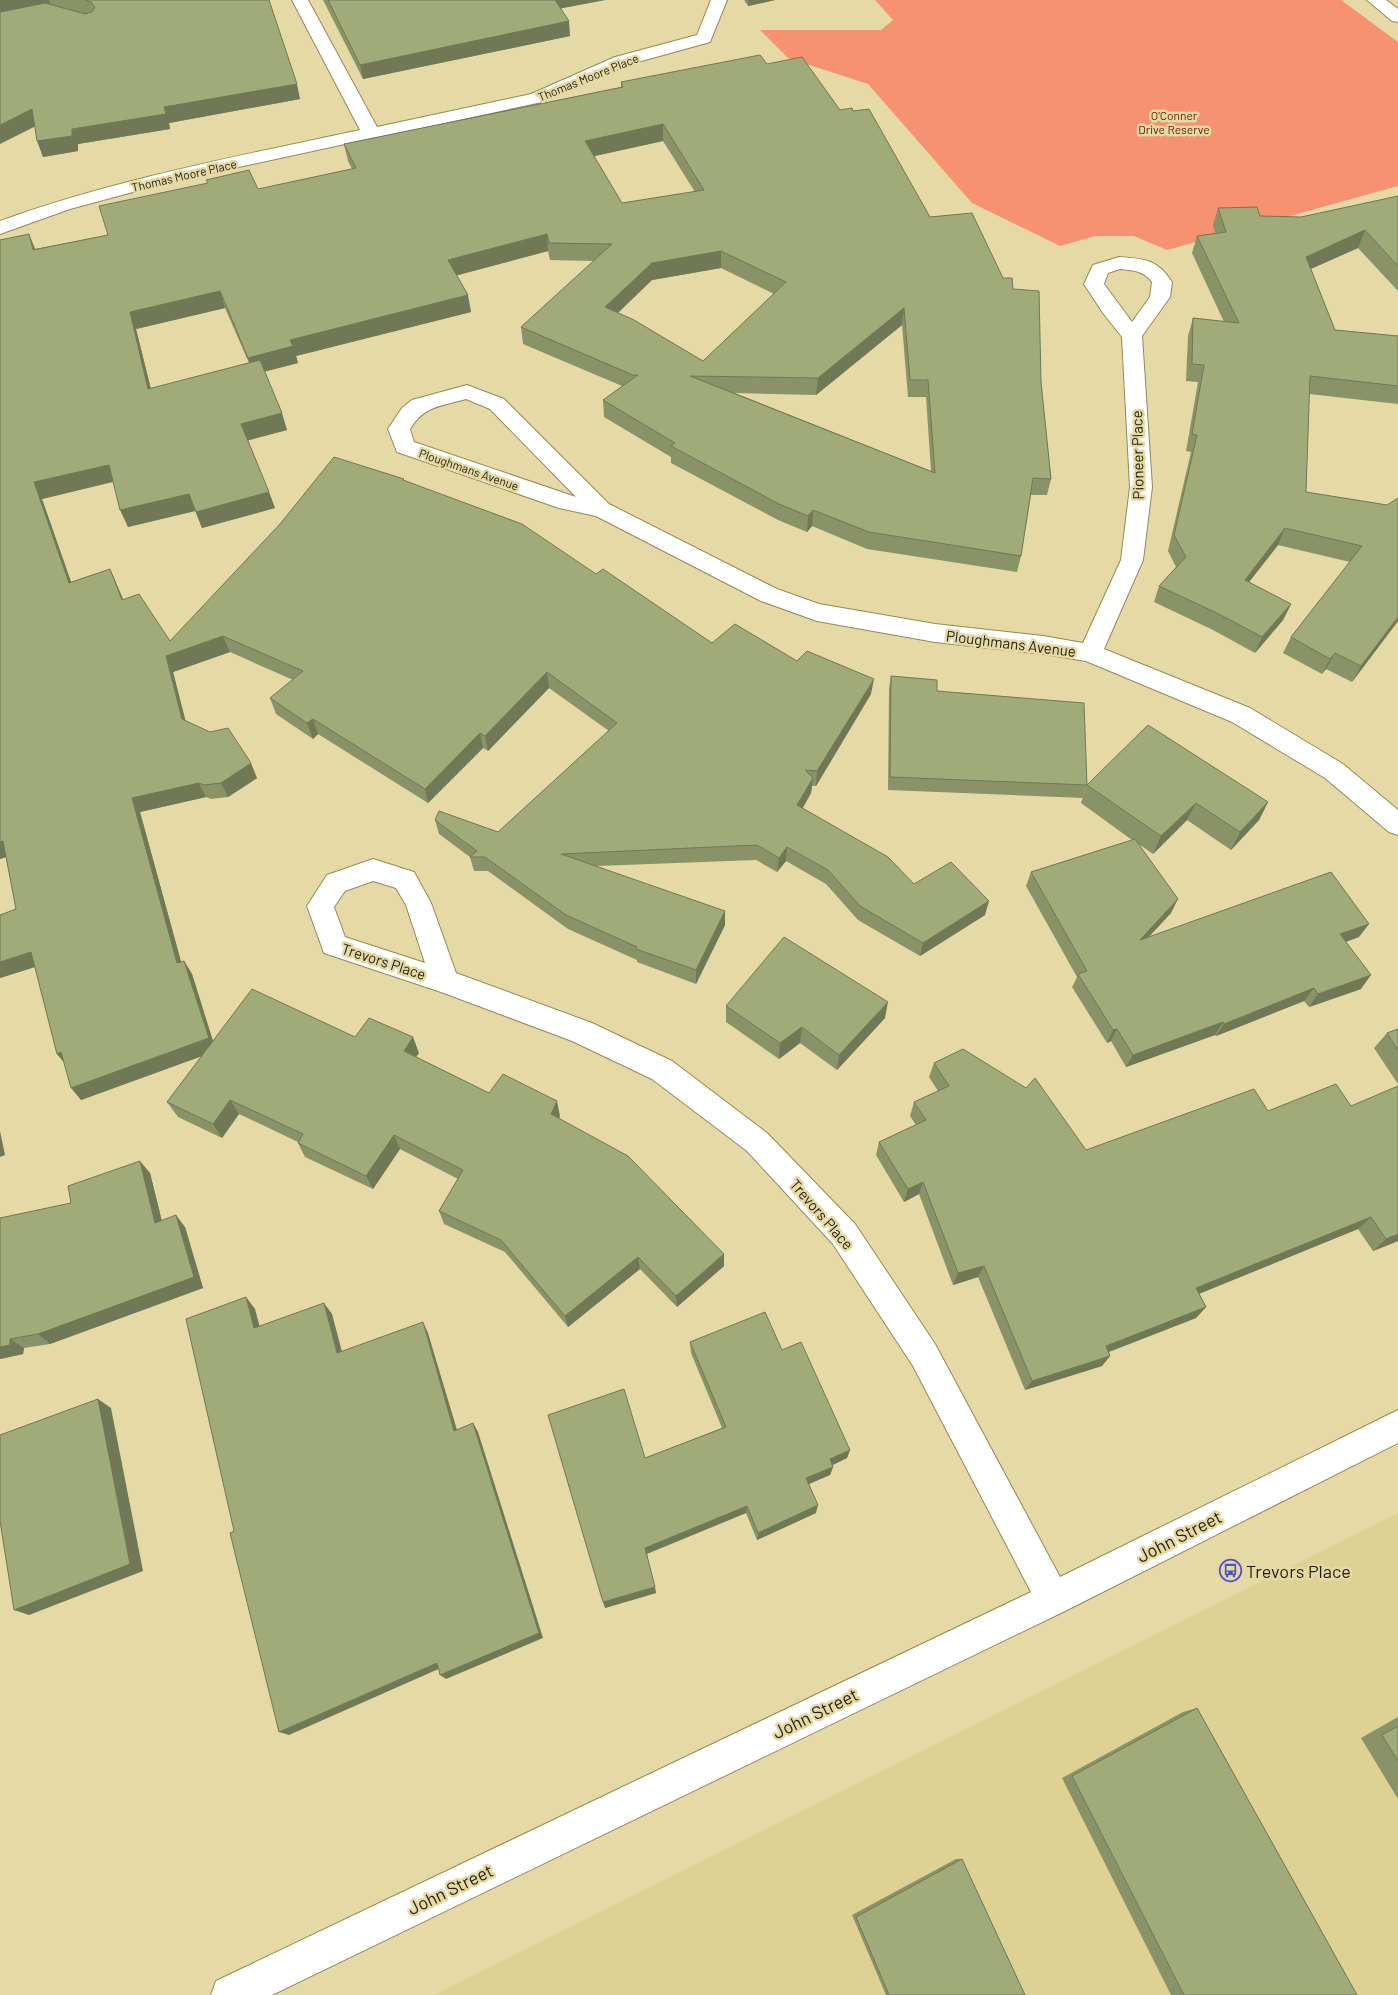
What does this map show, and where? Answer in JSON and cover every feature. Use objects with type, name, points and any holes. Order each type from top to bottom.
[{"type":"street","points":[[300,0],[372,134]]},
{"type":"street","name":"Thomas Moore Place","points":[[0,228],[63,205],[168,177],[536,98],[621,62],[704,38],[719,0]]},
{"type":"street","points":[[1375,0],[1398,17]]},
{"type":"street","name":"Pioneer Place","points":[[1090,653],[1132,560],[1141,487],[1132,336]]},
{"type":"street","name":"Ploughmans Avenue","points":[[601,509],[497,404],[466,392],[419,405],[410,413],[399,428],[405,447],[567,502],[601,509],[769,595],[817,612],[934,633],[1043,644],[1090,653],[1240,715],[1334,771],[1398,826]]},
{"type":"street","name":"Trevors Place","points":[[445,981],[418,903],[405,880],[373,870],[336,883],[320,906],[334,945],[445,981],[582,1032],[662,1070],[757,1142],[844,1234],[919,1347],[1053,1599]]},
{"type":"street","name":"John Street","points":[[230,1995],[1053,1599],[1398,1426]]},
{"type":"shaded area","points":[[1398,1513],[1398,1995],[434,1995]]},
{"type":"green space","name":"O'Conner Drive Reserve","points":[[875,0],[1341,0],[1398,42],[1398,186],[1167,250],[1134,236],[1095,236],[1060,246],[972,203],[868,84],[788,58],[760,30],[881,30],[893,20]]},
{"type":"building","points":[[85,0],[269,0],[297,84],[164,107],[166,114],[72,129],[72,136],[37,141],[32,109],[0,125],[0,12],[45,3],[85,14],[92,12],[95,7],[91,2]]},
{"type":"building","points":[[328,0],[555,0],[569,21],[360,65]]},
{"type":"building","points":[[760,55],[767,64],[802,57],[840,110],[852,108],[853,111],[869,109],[930,217],[972,213],[1003,278],[1012,278],[1013,289],[1039,291],[1041,382],[1051,479],[1033,478],[1021,556],[869,532],[813,510],[808,516],[779,504],[671,446],[675,443],[603,400],[638,375],[633,375],[521,327],[612,244],[549,243],[547,234],[448,260],[468,295],[290,340],[293,346],[248,358],[220,291],[130,312],[148,389],[260,360],[282,413],[241,424],[269,492],[196,512],[189,494],[120,510],[109,465],[34,482],[69,583],[110,569],[122,600],[139,594],[170,641],[280,524],[334,457],[404,479],[522,524],[596,574],[603,569],[712,643],[735,624],[797,661],[807,651],[874,679],[817,771],[805,770],[813,778],[797,805],[888,857],[914,884],[951,862],[989,901],[923,943],[860,906],[828,870],[787,847],[779,858],[757,845],[561,854],[725,911],[696,970],[636,949],[637,947],[566,915],[485,857],[470,857],[477,851],[435,820],[439,811],[498,832],[617,723],[547,672],[485,736],[480,733],[425,789],[313,719],[307,723],[270,698],[303,671],[223,636],[166,656],[182,719],[210,732],[228,728],[251,763],[221,783],[204,785],[199,783],[132,798],[177,963],[184,961],[209,1038],[71,1088],[61,1052],[57,1054],[31,952],[0,962],[0,915],[16,909],[3,841],[0,842],[0,240],[29,234],[33,250],[108,235],[99,206],[208,183],[206,180],[249,170],[258,189],[356,168],[344,144],[623,87],[621,82]],"holes":[[[663,124],[704,190],[622,203],[585,141]],[[721,251],[786,282],[703,361],[634,320],[605,307],[652,263]],[[904,308],[910,380],[928,380],[935,473],[690,376],[818,378]]]},
{"type":"building","points":[[1398,196],[1398,266],[1365,230],[1306,257],[1335,330],[1398,336],[1398,386],[1310,376],[1306,492],[1387,505],[1398,498],[1398,617],[1361,666],[1335,653],[1330,659],[1291,637],[1362,546],[1285,528],[1245,580],[1291,604],[1262,637],[1219,614],[1159,586],[1186,557],[1174,535],[1197,435],[1192,434],[1204,365],[1192,364],[1193,318],[1239,323],[1197,236],[1226,232],[1218,208],[1257,207],[1260,216],[1301,217]]},
{"type":"building","points":[[891,676],[937,680],[937,691],[1084,703],[1087,785],[890,777]]},
{"type":"building","points":[[1148,725],[1268,802],[1240,832],[1196,803],[1161,836],[1087,785]]},
{"type":"building","points":[[1135,839],[1178,899],[1140,940],[1331,872],[1369,924],[1340,934],[1371,975],[1318,994],[1314,988],[1224,1024],[1223,1022],[1133,1055],[1117,1029],[1113,1030],[1078,974],[1087,971],[1031,872]]},
{"type":"building","points":[[784,937],[888,1002],[839,1055],[802,1027],[780,1043],[726,1006]]},
{"type":"building","points":[[252,989],[355,1037],[369,1018],[413,1037],[404,1051],[489,1093],[503,1074],[557,1101],[551,1114],[628,1156],[724,1254],[676,1296],[638,1257],[565,1316],[501,1240],[439,1211],[463,1170],[394,1135],[366,1176],[298,1143],[303,1134],[230,1100],[213,1124],[167,1102]]},
{"type":"building","points":[[1398,1029],[1398,1050],[1387,1033]]},
{"type":"building","points":[[963,1049],[1026,1088],[1035,1078],[1086,1150],[1254,1089],[1268,1111],[1336,1084],[1351,1106],[1398,1086],[1398,1234],[1386,1239],[1371,1217],[1196,1288],[1206,1307],[1106,1346],[1110,1356],[1032,1381],[984,1266],[958,1273],[923,1182],[908,1189],[879,1142],[926,1120],[914,1102],[949,1086],[934,1063]]},
{"type":"building","points":[[140,1161],[155,1223],[176,1215],[194,1277],[38,1334],[10,1339],[10,1345],[0,1347],[0,1218],[71,1203],[68,1186]]},
{"type":"building","points":[[246,1297],[254,1328],[324,1303],[337,1353],[423,1322],[454,1431],[473,1423],[539,1633],[440,1675],[437,1663],[279,1732],[230,1533],[234,1531],[186,1319]]},
{"type":"building","points":[[765,1312],[782,1350],[801,1342],[850,1450],[830,1459],[833,1467],[806,1478],[818,1505],[758,1533],[747,1506],[645,1548],[655,1587],[603,1602],[548,1415],[624,1389],[645,1458],[726,1427],[690,1342]]},
{"type":"building","points":[[98,1399],[130,1564],[14,1610],[0,1521],[0,1435]]},
{"type":"building","points":[[1197,1708],[1357,1995],[1184,1995],[1072,1776]]},
{"type":"building","points":[[1398,1726],[1398,1761],[1382,1735]]},
{"type":"building","points":[[962,1859],[1025,1995],[889,1995],[856,1917]]},
{"type":"place","name":"Trevors Place","points":[[1230,1571]]}]
